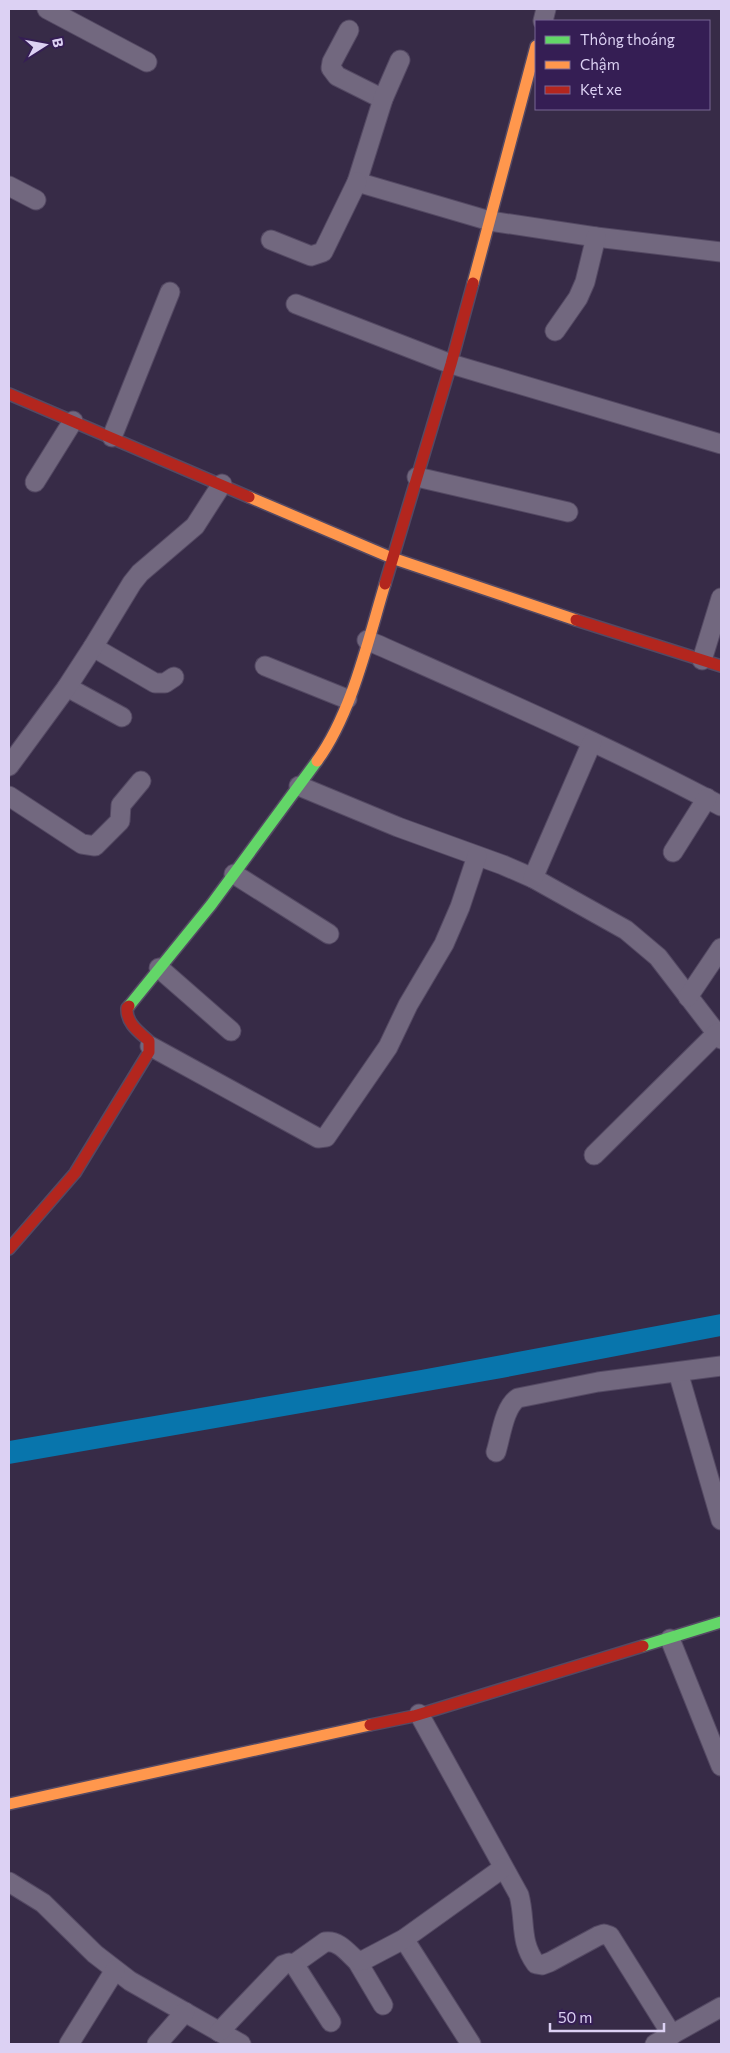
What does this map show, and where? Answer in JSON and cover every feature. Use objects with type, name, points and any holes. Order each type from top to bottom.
[{"type":"street","points":[[47,9],[147,62]]},
{"type":"street","points":[[349,30],[332,62],[331,68],[338,76],[383,98]]},
{"type":"street","points":[[9,1249],[75,1173],[149,1052],[149,1041],[130,1021],[126,1008],[234,874],[299,786],[321,755],[347,699],[368,640],[451,364],[535,50]]},
{"type":"street","points":[[271,240],[311,256],[323,252],[357,182],[383,98],[400,60]]},
{"type":"street","points":[[357,182],[490,221],[596,237],[721,252]]},
{"type":"street","points":[[9,186],[36,200]]},
{"type":"street","points":[[555,331],[578,298],[585,282],[596,237]]},
{"type":"street","points":[[112,437],[170,292]]},
{"type":"street","points":[[296,304],[451,364],[721,444]]},
{"type":"street","points":[[9,394],[392,558],[565,617],[721,666]]},
{"type":"street","points":[[35,482],[73,420]]},
{"type":"street","points":[[417,476],[568,512]]},
{"type":"street","points":[[9,766],[67,687],[132,583],[140,573],[195,526],[222,484]]},
{"type":"street","points":[[702,660],[721,598]]},
{"type":"street","points":[[368,640],[592,742],[714,802],[673,852]]},
{"type":"street","points":[[93,647],[155,683],[165,683],[174,677]]},
{"type":"street","points":[[265,666],[347,699]]},
{"type":"street","points":[[67,687],[122,717]]},
{"type":"street","points":[[533,878],[592,742]]},
{"type":"street","points":[[9,796],[82,844],[95,846],[120,821],[121,805],[141,780]]},
{"type":"street","points":[[299,786],[398,827],[533,878],[612,921],[641,941],[658,957],[719,1036],[594,1155]]},
{"type":"street","points":[[150,1046],[318,1138],[326,1137],[388,1047],[408,1005],[444,944],[460,907],[476,856]]},
{"type":"street","points":[[234,874],[328,934]]},
{"type":"street","points":[[688,997],[721,948]]},
{"type":"street","points":[[159,968],[231,1031]]},
{"type":"street","points":[[496,1452],[508,1412],[514,1401],[518,1398],[598,1382],[721,1366]]},
{"type":"street","points":[[678,1372],[720,1509]]},
{"type":"street","points":[[9,1804],[84,1786],[419,1714],[721,1622]]},
{"type":"street","points":[[670,1639],[721,1766]]},
{"type":"street","points":[[419,1714],[519,1895],[524,1919],[524,1942],[529,1955],[536,1964],[542,1965],[550,1962],[598,1936],[604,1934],[610,1936],[672,2035]]},
{"type":"street","points":[[358,1961],[404,1939],[503,1868]]},
{"type":"street","points":[[9,1882],[43,1903],[95,1954],[130,1981],[241,2044]]},
{"type":"street","points":[[404,1939],[471,2044]]},
{"type":"street","points":[[219,2032],[283,1965],[294,1964],[325,1942],[332,1941],[337,1943],[358,1961],[383,2005]]},
{"type":"street","points":[[294,1964],[331,2022]]},
{"type":"street","points":[[69,2044],[115,1970]]},
{"type":"street","points":[[655,2044],[721,2007]]},
{"type":"street","points":[[157,2044],[185,2012]]},
{"type":"water","points":[[721,1314],[721,1336],[502,1378],[9,1464],[9,1441],[421,1370]]},
{"type":"traffic: fast","points":[[129,1006],[211,905],[317,761]]},
{"type":"traffic: fast","points":[[643,1646],[721,1622]]},
{"type":"traffic: slow","points":[[473,283],[535,50]]},
{"type":"traffic: slow","points":[[249,497],[392,558],[576,620]]},
{"type":"traffic: slow","points":[[317,761],[340,721],[358,676],[385,584]]},
{"type":"traffic: slow","points":[[9,1804],[370,1725]]},
{"type":"traffic: jam","points":[[385,584],[451,364],[473,283]]},
{"type":"traffic: jam","points":[[9,394],[249,497]]},
{"type":"traffic: jam","points":[[576,620],[721,666]]},
{"type":"traffic: jam","points":[[9,1249],[75,1173],[149,1052],[149,1041],[131,1023],[127,1013],[129,1006]]},
{"type":"traffic: jam","points":[[370,1725],[414,1716],[643,1646]]}]
